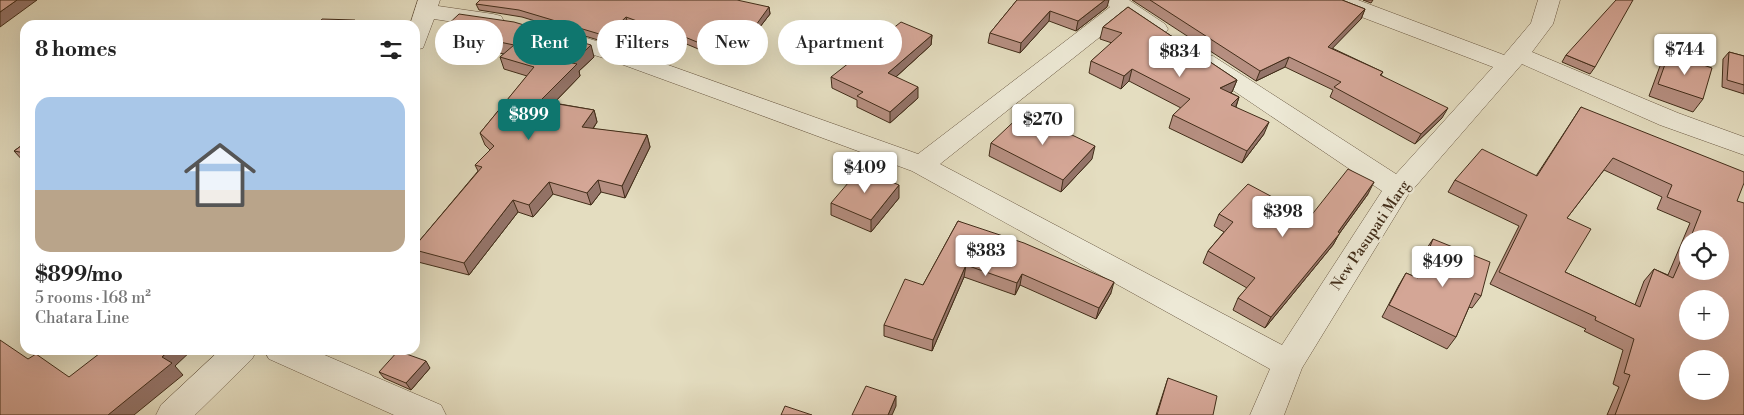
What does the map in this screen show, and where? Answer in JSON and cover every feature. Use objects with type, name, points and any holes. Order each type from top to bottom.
[{"type":"street","points":[[1338,0],[1514,60],[1744,146]]},
{"type":"street","name":"New Pasupati Marg","points":[[1267,415],[1288,363],[1398,188],[1514,60],[1542,24],[1549,0]]},
{"type":"street","points":[[921,165],[1119,3],[1398,188]]},
{"type":"street","points":[[420,28],[427,6],[521,26],[627,58],[921,165],[1288,363]]},
{"type":"street","points":[[173,415],[236,355]]},
{"type":"street","points":[[291,355],[429,415]]},
{"type":"building","points":[[0,0],[17,0],[0,12]]},
{"type":"building","points":[[480,0],[737,0],[769,7],[760,20],[697,20],[697,42],[687,38],[687,20],[634,20],[626,17],[623,20],[597,20],[597,33],[587,30],[587,20],[552,20],[519,10],[476,4]]},
{"type":"building","points":[[1017,0],[1105,0],[1078,21],[1050,11],[1021,43],[990,33]]},
{"type":"building","points":[[1150,0],[1342,0],[1365,9],[1328,47],[1383,72],[1380,75],[1448,108],[1421,134],[1334,87],[1341,82],[1289,57],[1260,71]]},
{"type":"building","points":[[1616,0],[1633,0],[1595,67],[1566,55]]},
{"type":"building","points":[[1128,7],[1237,80],[1220,88],[1239,97],[1231,105],[1269,122],[1247,151],[1173,115],[1190,99],[1132,69],[1124,76],[1091,61],[1122,33],[1103,27]]},
{"type":"building","points":[[459,14],[500,20],[453,20]]},
{"type":"building","points":[[322,19],[355,20],[321,20]]},
{"type":"building","points":[[503,20],[513,22],[513,45],[503,43]]},
{"type":"building","points":[[902,22],[932,35],[902,61]]},
{"type":"building","points":[[513,46],[513,61],[503,58],[503,54]]},
{"type":"building","points":[[1729,52],[1744,56],[1744,85],[1727,80]]},
{"type":"building","points":[[1669,53],[1712,68],[1703,99],[1658,84]]},
{"type":"building","points":[[527,65],[576,65],[540,101],[594,110],[582,127],[647,135],[622,186],[598,180],[587,193],[549,182],[529,205],[513,200],[464,263],[420,251],[420,240],[482,167],[475,165],[494,146],[480,133],[534,67]]},
{"type":"building","points":[[846,65],[897,65],[888,73],[918,87],[890,112],[857,96],[863,92],[831,77]]},
{"type":"building","points":[[1581,107],[1744,172],[1744,183],[1737,201],[1744,203],[1744,415],[1615,415],[1630,375],[1624,373],[1634,339],[1595,320],[1596,317],[1499,272],[1527,215],[1455,180],[1482,149],[1537,176]],"holes":[[[1613,158],[1672,185],[1667,197],[1701,211],[1694,230],[1729,230],[1729,280],[1679,280],[1679,264],[1673,278],[1654,269],[1640,307],[1565,272],[1591,229],[1567,218]]]},
{"type":"building","points":[[1024,112],[1095,146],[1063,180],[991,143]]},
{"type":"building","points":[[20,147],[20,152],[14,151]]},
{"type":"building","points":[[860,169],[899,185],[871,220],[831,203]]},
{"type":"building","points":[[1348,169],[1374,182],[1338,232],[1340,233],[1271,317],[1238,298],[1255,278],[1208,251],[1233,222],[1219,214],[1248,184],[1310,217]]},
{"type":"building","points":[[958,221],[1024,243],[1114,282],[1099,308],[1022,274],[1017,283],[966,265],[933,340],[884,325],[905,279],[923,285]]},
{"type":"building","points":[[1433,239],[1490,262],[1481,296],[1475,293],[1456,337],[1389,305],[1406,273],[1418,278]]},
{"type":"building","points":[[0,340],[28,359],[37,355],[69,377],[98,355],[164,355],[162,357],[172,363],[108,415],[0,415]]},
{"type":"building","points":[[394,355],[409,355],[426,361],[406,383],[379,372]]},
{"type":"building","points":[[1168,378],[1217,396],[1213,415],[1157,415]]},
{"type":"building","points":[[866,386],[896,396],[888,415],[852,415]]},
{"type":"building","points":[[785,406],[812,415],[781,415]]}]
